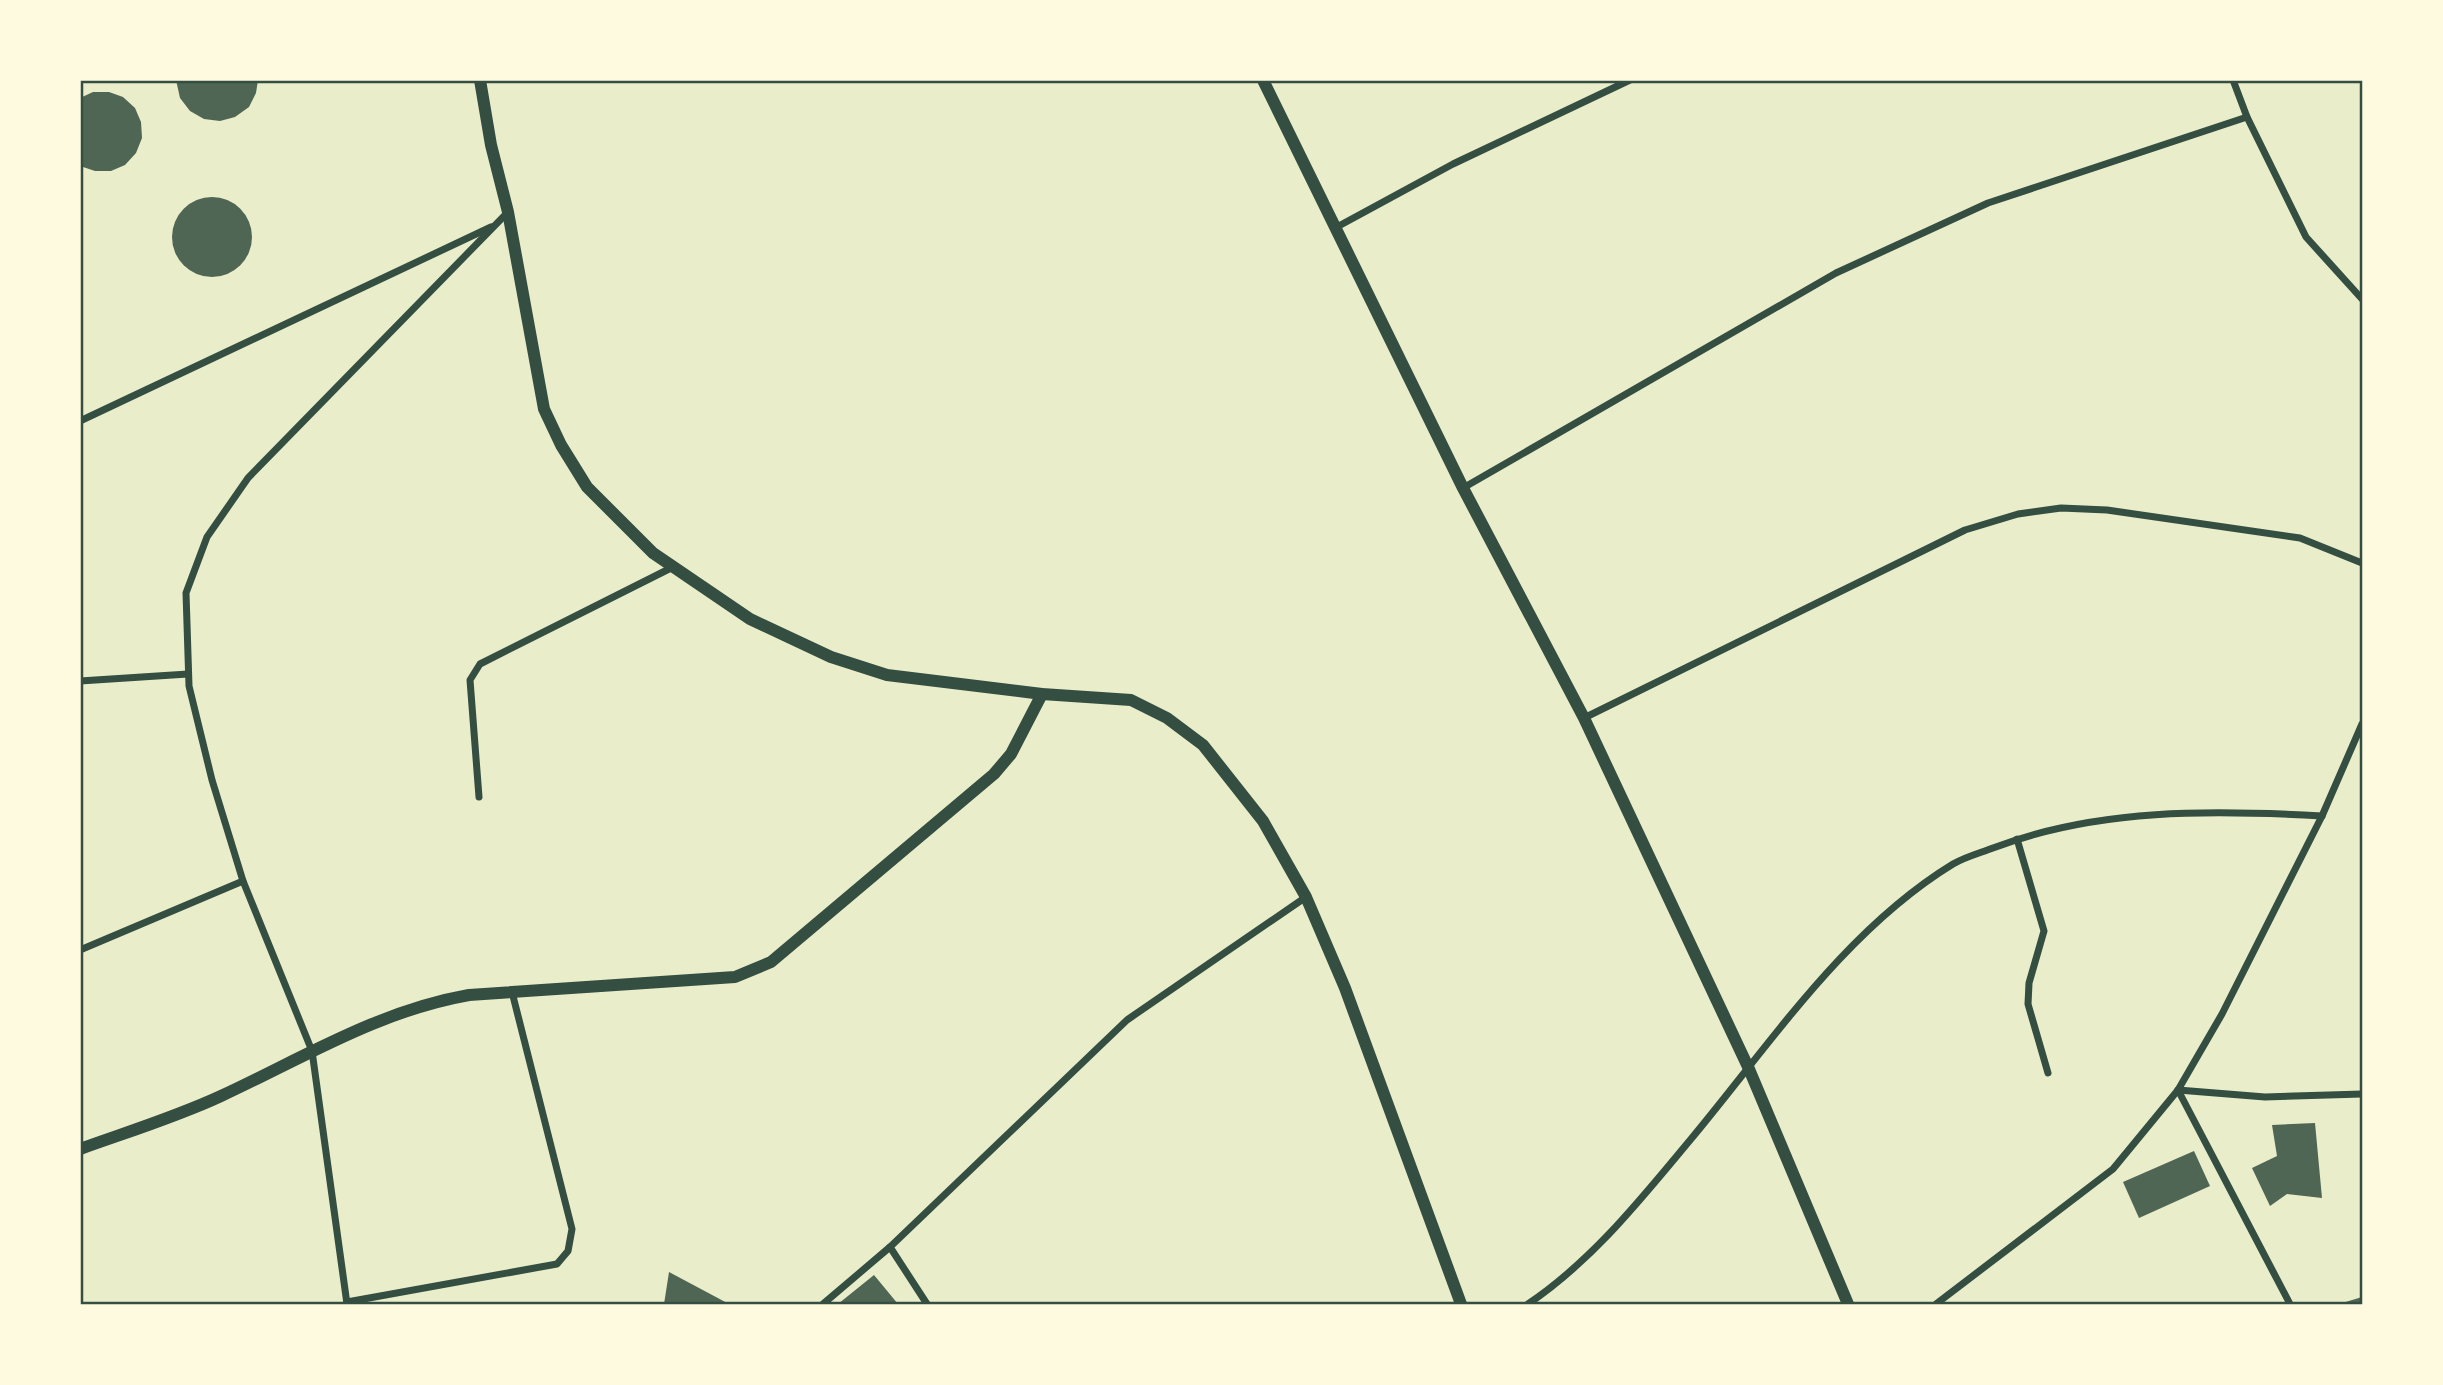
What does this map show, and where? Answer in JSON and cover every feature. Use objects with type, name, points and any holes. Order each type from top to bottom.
[{"type":"street","points":[[480,80],[491,145],[508,212],[544,409],[561,445],[587,487],[615,519],[673,567],[750,619],[831,657],[887,675],[1042,694],[1131,700],[1167,718],[1203,745],[1263,821],[1306,897],[1345,988],[1461,1304]]},
{"type":"street","points":[[1263,80],[1463,488],[1584,718],[1749,1069],[1848,1304]]},
{"type":"street","points":[[1334,228],[1453,163],[1630,80]]},
{"type":"street","points":[[2233,80],[2247,117],[2306,237],[2362,299]]},
{"type":"street","points":[[1463,488],[1836,273],[1988,203],[2247,117]]},
{"type":"street","points":[[508,212],[248,478],[207,537],[186,593],[188,674],[212,780],[243,881],[312,1051],[347,1303],[557,1264],[568,1251],[572,1229],[512,992]]},
{"type":"street","points":[[80,421],[496,224]]},
{"type":"street","points":[[1584,718],[1965,530],[2018,513],[2060,508],[2193,521],[2300,538],[2362,563]]},
{"type":"street","points":[[479,797],[470,680],[480,664],[673,567]]},
{"type":"street","points":[[80,681],[188,674]]},
{"type":"street","points":[[80,1149],[218,1097],[363,1026],[432,1002],[512,992],[735,977],[772,962],[994,774],[1011,754],[1042,694]]},
{"type":"street","points":[[1936,1304],[2113,1169],[2178,1090],[2222,1014],[2322,817],[2362,724]]},
{"type":"street","points":[[1528,1304],[1556,1285],[1607,1238],[1847,950],[1894,908],[1955,863],[2017,839],[2152,814],[2207,812],[2322,817]]},
{"type":"street","points":[[2017,839],[2044,931],[2029,983],[2028,1004],[2048,1073]]},
{"type":"street","points":[[80,950],[243,881]]},
{"type":"street","points":[[823,1304],[890,1247],[1127,1020],[1306,897]]},
{"type":"street","points":[[2178,1090],[2265,1097],[2362,1094]]},
{"type":"street","points":[[2178,1090],[2290,1304]]},
{"type":"street","points":[[890,1247],[928,1304]]},
{"type":"building","points":[[176,80],[258,80],[256,93],[249,107],[235,117],[220,121],[204,119],[190,111],[180,98]]},
{"type":"building","points":[[93,92],[109,92],[123,97],[135,108],[141,122],[142,138],[136,153],[125,165],[111,171],[95,171],[80,166],[80,98]]},
{"type":"building","points":[[204,197],[220,197],[241,208],[252,229],[252,245],[241,266],[220,277],[204,277],[190,271],[178,259],[172,245],[172,229],[178,215],[190,203]]},
{"type":"building","points":[[2315,1123],[2322,1198],[2287,1194],[2270,1206],[2252,1168],[2277,1156],[2272,1125]]},
{"type":"building","points":[[2194,1151],[2210,1186],[2139,1218],[2123,1182]]},
{"type":"building","points":[[669,1272],[729,1304],[664,1304]]},
{"type":"building","points":[[874,1275],[898,1304],[838,1304]]},
{"type":"building","points":[[2362,1297],[2362,1304],[2339,1304]]}]
